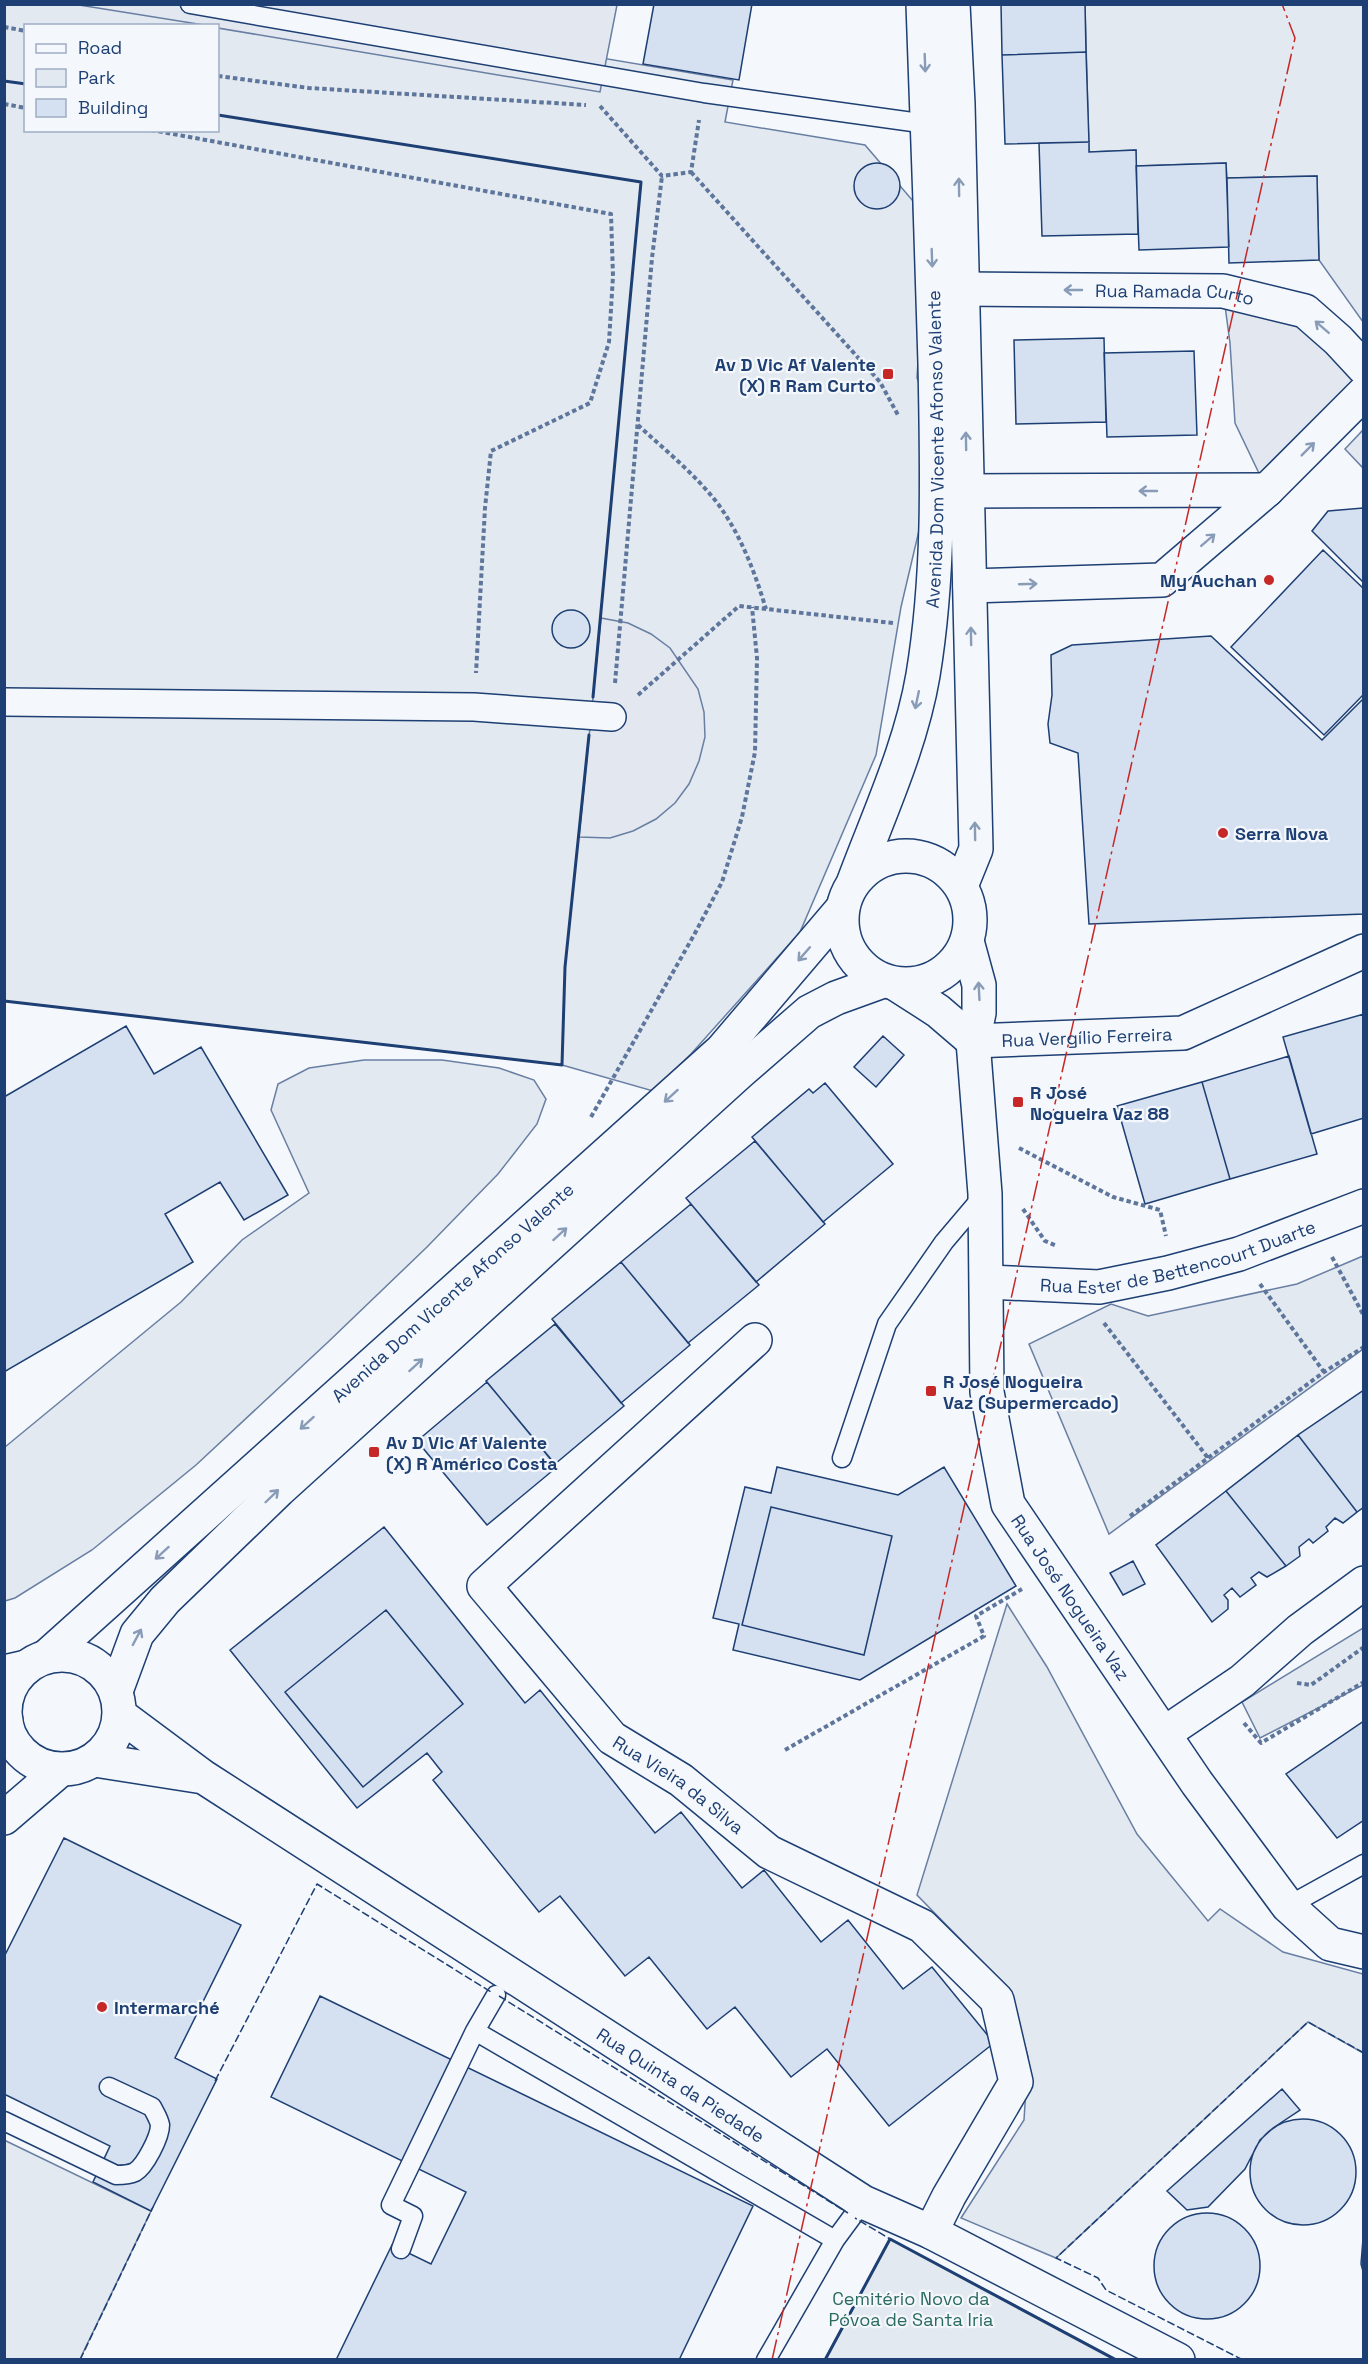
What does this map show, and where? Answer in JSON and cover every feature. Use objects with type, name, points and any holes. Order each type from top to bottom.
[{"type":"street","name":"Avenida Dom Vicente Afonso Valente","points":[[26,1665],[722,1050],[848,895],[912,725],[923,676],[935,576],[937,474],[923,4]]},
{"type":"street","name":"Avenida Dom Vicente Afonso Valente","points":[[953,4],[970,586],[975,849],[961,886]]},
{"type":"street","name":"Rua Ramada Curto","points":[[962,289],[1223,291],[1305,311],[1338,340],[1364,368]]},
{"type":"street","points":[[970,586],[1162,580],[1267,490],[1364,393]]},
{"type":"street","points":[[967,491],[1267,490]]},
{"type":"street","points":[[4,702],[474,707],[612,717]]},
{"type":"street","points":[[890,982],[914,984],[931,980],[958,958],[967,941],[970,922],[968,904],[961,886],[947,870],[929,860],[909,856],[888,858],[870,867],[848,895],[842,928],[847,947],[857,963],[871,974],[890,982],[938,1011],[973,1041]]},
{"type":"street","name":"Rua José Nogueira Vaz","points":[[967,941],[979,985],[979,1013],[973,1041],[985,1194],[987,1392],[1008,1504],[1197,1783],[1288,1906],[1330,1944],[1364,1952]]},
{"type":"street","name":"Rua Vergílio Ferreira","points":[[973,1041],[1183,1033],[1364,951]]},
{"type":"street","name":"Avenida Dom Vicente Afonso Valente","points":[[118,1703],[137,1634],[158,1608],[279,1490],[713,1096],[809,1012],[836,998],[890,982]]},
{"type":"street","name":"Rua Ester de Bettencourt Duarte","points":[[987,1282],[1099,1287],[1168,1273],[1239,1254],[1364,1206]]},
{"type":"street","name":"Rua Vieira da Silva","points":[[755,1340],[484,1586],[612,1738],[681,1780],[768,1852],[921,1926],[998,2000],[1016,2082],[949,2196],[931,2232]]},
{"type":"street","points":[[1165,1733],[1242,1681],[1300,1630],[1364,1583]]},
{"type":"street","points":[[63,1655],[88,1661],[108,1676],[118,1703],[117,1732],[107,1748],[95,1760],[78,1767],[60,1770],[43,1767],[27,1757],[15,1744],[5,1726],[5,1707],[9,1692],[26,1665],[63,1655]]},
{"type":"street","name":"Rua Quinta da Piedade","points":[[118,1703],[202,1776],[863,2202],[931,2232],[1178,2360]]},
{"type":"street","points":[[95,1760],[202,1776]]},
{"type":"street","points":[[4,1818],[60,1770]]},
{"type":"lane","points":[[190,4],[704,93],[927,124]]},
{"type":"lane","points":[[842,1458],[887,1324],[944,1242],[985,1194]]},
{"type":"lane","points":[[1288,1906],[1364,1864]]},
{"type":"lane","points":[[400,2249],[413,2216],[392,2205],[475,2031],[496,1995]]},
{"type":"lane","points":[[475,2031],[835,2240]]},
{"type":"lane","points":[[4,2121],[116,2175],[131,2174],[147,2160],[160,2125],[152,2107],[109,2087]]},
{"type":"lane","points":[[766,2360],[835,2240],[863,2202]]},
{"type":"path","points":[[4,27],[24,31]]},
{"type":"path","points":[[219,76],[309,88],[600,106],[662,176],[652,258],[612,717]]},
{"type":"path","points":[[691,172],[704,93]]},
{"type":"path","points":[[4,104],[24,108]]},
{"type":"path","points":[[162,132],[611,214],[613,276],[609,342],[590,404],[491,452],[485,508],[474,707]]},
{"type":"path","points":[[662,176],[691,172]]},
{"type":"path","points":[[691,172],[880,382],[901,421]]},
{"type":"path","points":[[638,425],[674,458],[718,504],[752,563],[766,609]]},
{"type":"path","points":[[612,717],[740,606],[929,627]]},
{"type":"path","points":[[593,1165],[575,1143],[722,882],[742,817],[755,752],[757,658],[752,607]]},
{"type":"path","points":[[1019,1148],[1113,1197],[1160,1210],[1167,1244]]},
{"type":"path","points":[[1020,1203],[1045,1242],[1069,1250],[1069,1285]]},
{"type":"path","points":[[1315,1225],[1364,1316]]},
{"type":"path","points":[[1239,1254],[1324,1372]]},
{"type":"path","points":[[1102,1321],[1208,1458]]},
{"type":"path","points":[[1130,1515],[1324,1372],[1364,1347]]},
{"type":"path","points":[[785,1750],[984,1636],[976,1616],[1054,1571]]},
{"type":"path","points":[[1288,1682],[1311,1685],[1364,1647]]},
{"type":"path","points":[[1237,1715],[1261,1743],[1364,1682]]},
{"type":"green space","points":[[5,5],[285,5],[733,80],[725,122],[865,145],[913,201],[919,345],[917,378],[941,437],[901,607],[876,755],[800,932],[691,1054],[653,1091],[562,1065],[5,1001]]},
{"type":"green space","points":[[1085,5],[1363,5],[1363,322],[1319,260],[1317,176],[1227,178],[1226,163],[1136,166],[1136,150],[1089,152]]},
{"type":"green space","points":[[364,1060],[442,1060],[499,1068],[534,1080],[546,1099],[537,1124],[498,1174],[427,1247],[196,1465],[92,1550],[15,1598],[5,1601],[5,1447],[181,1302],[242,1240],[309,1193],[271,1110],[278,1084],[309,1068]]},
{"type":"green space","points":[[1363,1256],[1363,1349],[1109,1534],[1029,1344],[1111,1304],[1148,1316],[1297,1284]]},
{"type":"green space","points":[[1007,1604],[1047,1667],[1137,1834],[1208,1921],[1220,1909],[1283,1952],[1363,1974],[1363,2053],[1308,2022],[1056,2258],[961,2218],[1024,2120],[1028,2057],[1010,1990],[917,1895]]},
{"type":"green space","points":[[1363,1628],[1363,1685],[1260,1738],[1242,1702]]},
{"type":"green space","points":[[4,2140],[151,2211],[80,2359],[5,2359]]},
{"type":"green space","name":"Cemitério Novo da Póvoa de Santa Iria","points":[[890,2239],[1116,2359],[825,2359]]},
{"type":"shaded area","points":[[79,5],[617,5],[600,92],[219,28],[219,24],[198,24]]},
{"type":"shaded area","points":[[1223,291],[1305,311],[1363,393],[1267,490],[1235,423],[1230,343]]},
{"type":"shaded area","points":[[1363,430],[1363,468],[1345,449]]},
{"type":"shaded area","points":[[601,618],[628,623],[651,634],[670,648],[698,689],[704,712],[705,737],[699,761],[689,784],[675,803],[656,819],[633,831],[610,838],[579,837]]},
{"type":"building","points":[[654,4],[752,4],[739,80],[643,64]]},
{"type":"building","points":[[1001,4],[1085,4],[1086,52],[1002,55]]},
{"type":"building","points":[[1086,52],[1089,142],[1005,144],[1002,55]]},
{"type":"building","points":[[1089,142],[1089,152],[1136,150],[1138,234],[1042,236],[1039,143]]},
{"type":"building","points":[[877,163],[886,164],[894,169],[899,177],[899,195],[894,203],[886,208],[877,209],[868,208],[860,203],[855,195],[854,186],[855,177],[860,169],[868,164]]},
{"type":"building","points":[[1226,163],[1229,247],[1139,250],[1136,166]]},
{"type":"building","points":[[1317,176],[1319,260],[1229,263],[1227,178]]},
{"type":"building","points":[[1104,338],[1106,422],[1016,424],[1014,340]]},
{"type":"building","points":[[1194,351],[1197,435],[1107,437],[1104,353]]},
{"type":"building","points":[[1363,508],[1364,583],[1312,531],[1328,511]]},
{"type":"building","points":[[1323,550],[1364,589],[1364,694],[1324,735],[1231,647]]},
{"type":"building","points":[[571,610],[585,615],[590,629],[585,643],[571,648],[557,643],[552,629],[557,615]]},
{"type":"building","name":"Serra Nova","points":[[1211,636],[1322,740],[1364,698],[1364,914],[1089,924],[1078,753],[1050,743],[1048,724],[1052,695],[1051,655],[1072,645]]},
{"type":"building","points":[[1364,1014],[1364,1118],[1311,1134],[1283,1037]]},
{"type":"building","points":[[126,1026],[154,1074],[201,1047],[288,1195],[244,1220],[220,1182],[165,1214],[193,1262],[4,1372],[4,1097]]},
{"type":"building","points":[[883,1036],[904,1055],[876,1087],[854,1067]]},
{"type":"building","points":[[1289,1056],[1317,1154],[1230,1179],[1202,1082]]},
{"type":"building","points":[[1202,1082],[1230,1179],[1145,1204],[1117,1106]]},
{"type":"building","points":[[825,1083],[893,1164],[823,1222],[752,1137],[809,1089],[813,1093]]},
{"type":"building","points":[[755,1141],[825,1224],[756,1282],[686,1198]]},
{"type":"building","points":[[691,1204],[759,1285],[688,1343],[621,1262]]},
{"type":"building","points":[[621,1262],[690,1345],[621,1403],[552,1319]]},
{"type":"building","points":[[555,1324],[624,1406],[555,1464],[486,1381]]},
{"type":"building","points":[[487,1382],[557,1467],[487,1525],[417,1441]]},
{"type":"building","points":[[1364,1390],[1364,1507],[1357,1512],[1298,1435]]},
{"type":"building","points":[[1298,1435],[1357,1512],[1343,1523],[1335,1518],[1326,1527],[1328,1531],[1313,1543],[1309,1539],[1299,1547],[1300,1556],[1286,1566],[1226,1491]]},
{"type":"building","points":[[777,1467],[898,1495],[944,1467],[1016,1586],[860,1680],[733,1650],[739,1624],[713,1618],[745,1487],[771,1493]]},
{"type":"building","points":[[1226,1491],[1286,1566],[1267,1577],[1259,1572],[1251,1578],[1256,1585],[1240,1597],[1232,1588],[1224,1595],[1228,1600],[1228,1609],[1212,1622],[1156,1545]]},
{"type":"building","points":[[771,1507],[892,1536],[864,1655],[742,1625]]},
{"type":"building","points":[[384,1527],[525,1703],[540,1690],[655,1833],[681,1812],[742,1888],[764,1870],[821,1942],[848,1920],[903,1989],[932,1967],[994,2043],[889,2126],[827,2049],[791,2077],[735,2007],[707,2029],[649,1957],[625,1976],[560,1896],[539,1912],[433,1780],[442,1772],[427,1753],[357,1808],[230,1650]]},
{"type":"building","points":[[1133,1561],[1145,1584],[1123,1595],[1110,1573]]},
{"type":"building","points":[[386,1610],[463,1704],[363,1787],[285,1692]]},
{"type":"building","points":[[1364,1721],[1364,1820],[1337,1838],[1286,1774]]},
{"type":"building","name":"Intermarché","points":[[64,1838],[241,1925],[175,2058],[217,2079],[151,2211],[93,2182],[110,2146],[4,2094],[4,1957]]},
{"type":"building","points":[[320,1996],[753,2206],[679,2360],[336,2360],[392,2245],[431,2264],[466,2192],[271,2097]]},
{"type":"building","points":[[1282,2089],[1300,2110],[1260,2140],[1245,2169],[1208,2207],[1187,2210],[1167,2191]]},
{"type":"building","points":[[1303,2119],[1323,2123],[1341,2134],[1352,2152],[1356,2172],[1352,2192],[1341,2210],[1323,2221],[1303,2225],[1283,2221],[1265,2210],[1254,2192],[1250,2172],[1254,2152],[1265,2134],[1283,2123]]},
{"type":"building","points":[[1207,2213],[1227,2217],[1244,2229],[1256,2246],[1260,2266],[1256,2286],[1244,2303],[1227,2315],[1207,2319],[1187,2315],[1170,2303],[1158,2286],[1154,2266],[1158,2246],[1170,2229],[1187,2217]]},
{"type":"building","points":[[1364,2239],[1364,2275],[1361,2264]]},
{"type":"fence","points":[[215,2081],[317,1884],[491,1992]]},
{"type":"fence","points":[[499,1996],[848,2213]]},
{"type":"fence","points":[[1243,2360],[1106,2290],[1098,2278],[1056,2258],[1308,2022],[1364,2053]]},
{"type":"fence","points":[[80,2360],[153,2207]]},
{"type":"fence","points":[[825,2360],[890,2239],[855,2218]]},
{"type":"wall","points":[[4,81],[24,84]]},
{"type":"wall","points":[[219,115],[641,182],[593,697]]},
{"type":"wall","points":[[4,1001],[562,1065],[565,967],[589,735]]},
{"type":"wall","points":[[825,2360],[890,2239],[1116,2360]]},
{"type":"power","points":[[772,2360],[1295,38],[1282,4]]},
{"type":"place","name":"Av D Vic Af Valente (X) R Ram Curto","points":[[888,374]]},
{"type":"place","name":"My Auchan","points":[[1269,580]]},
{"type":"place","name":"Serra Nova","points":[[1223,833]]},
{"type":"place","name":"R José Nogueira Vaz 88","points":[[1018,1102]]},
{"type":"place","name":"R José Nogueira Vaz (Supermercado)","points":[[931,1391]]},
{"type":"place","name":"Av D Vic Af Valente (X) R Américo Costa","points":[[374,1452]]},
{"type":"place","name":"Intermarché","points":[[102,2007]]}]
